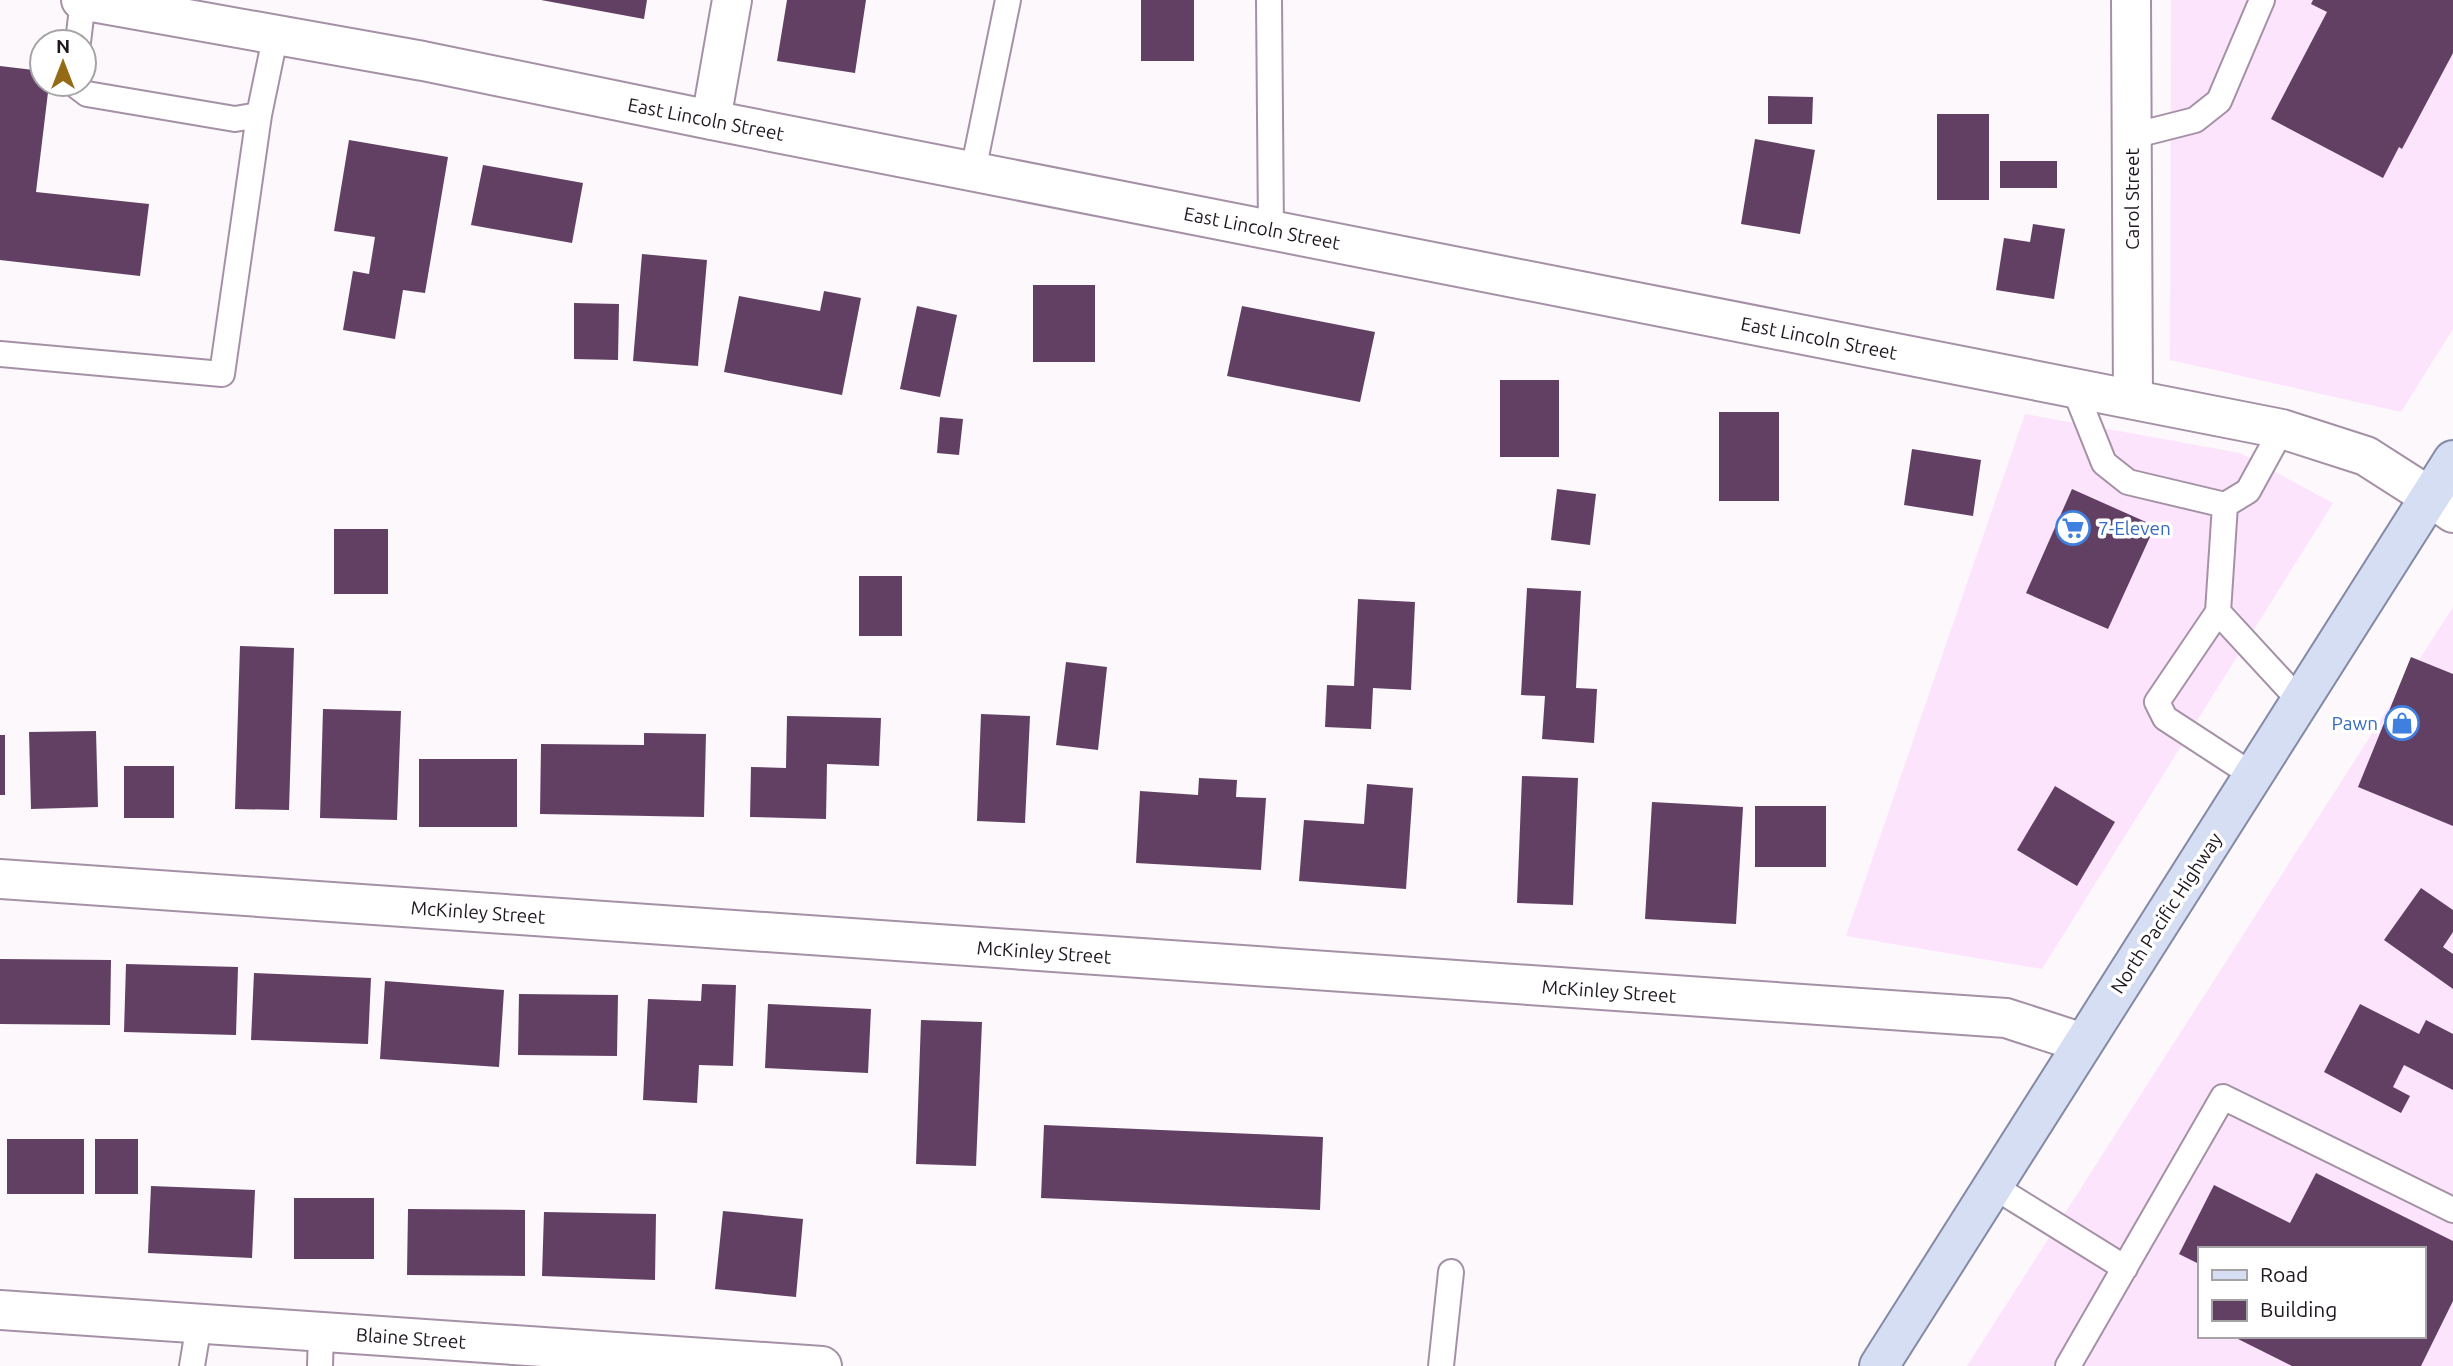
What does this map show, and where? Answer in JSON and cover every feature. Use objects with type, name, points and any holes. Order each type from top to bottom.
[{"type":"main road","name":"North Pacific Highway","points":[[1879,1366],[2301,702],[2442,505],[2453,460]]},
{"type":"street","name":"East Lincoln Street","points":[[82,0],[423,61],[2283,429],[2366,456],[2442,505]]},
{"type":"street","points":[[711,120],[732,0]]},
{"type":"street","name":"Carol Street","points":[[2132,0],[2133,399]]},
{"type":"street","name":"McKinley Street","points":[[0,879],[2006,1018],[2083,1044]]},
{"type":"street","name":"Blaine Street","points":[[0,1311],[199,1324],[320,1349],[822,1366]]},
{"type":"lane","points":[[79,28],[82,0]]},
{"type":"lane","points":[[973,171],[1008,0]]},
{"type":"lane","points":[[1269,0],[1270,230]]},
{"type":"lane","points":[[2132,136],[2195,120],[2218,101],[2262,0]]},
{"type":"lane","points":[[0,354],[222,374],[259,115],[276,33]]},
{"type":"lane","points":[[98,96],[235,119],[259,115]]},
{"type":"lane","points":[[2074,388],[2105,463],[2120,476],[2128,482],[2225,505],[2248,491],[2283,429]]},
{"type":"lane","points":[[2225,505],[2218,612],[2157,702],[2165,718],[2254,776]]},
{"type":"lane","points":[[2218,612],[2301,702]]},
{"type":"lane","points":[[2068,1366],[2223,1097],[2453,1210]]},
{"type":"lane","points":[[1993,1186],[2125,1268]]},
{"type":"lane","points":[[1441,1366],[1451,1272]]},
{"type":"lane","points":[[192,1366],[199,1324]]},
{"type":"shaded area","points":[[2171,0],[2453,0],[2453,329],[2401,412],[2170,360]]},
{"type":"shaded area","points":[[2025,414],[2240,453],[2333,503],[2042,969],[1846,936]]},
{"type":"shaded area","points":[[2453,607],[2453,1366],[1967,1366]]},
{"type":"building","points":[[541,0],[647,0],[644,19]]},
{"type":"building","points":[[787,0],[866,0],[855,73],[777,61]]},
{"type":"building","points":[[1141,0],[1194,0],[1194,61],[1141,61]]},
{"type":"building","points":[[2313,0],[2453,0],[2453,53],[2402,149],[2399,147],[2383,178],[2271,119],[2327,12],[2311,4]]},
{"type":"building","points":[[0,66],[28,69],[28,98],[47,98],[36,192],[149,204],[140,276],[0,260]]},
{"type":"building","points":[[1768,96],[1813,97],[1812,124],[1768,124]]},
{"type":"building","points":[[1937,114],[1989,114],[1989,200],[1937,200]]},
{"type":"building","points":[[1755,139],[1815,150],[1800,234],[1741,224]]},
{"type":"building","points":[[349,140],[448,157],[425,293],[403,290],[395,339],[343,330],[353,271],[369,274],[375,237],[334,231]]},
{"type":"building","points":[[2000,161],[2057,161],[2057,188],[2000,188]]},
{"type":"building","points":[[483,165],[583,183],[572,243],[471,225]]},
{"type":"building","points":[[2033,224],[2065,229],[2054,299],[1996,290],[2004,238],[2030,242]]},
{"type":"building","points":[[642,254],[707,260],[698,366],[633,361]]},
{"type":"building","points":[[1033,285],[1095,285],[1095,362],[1033,362]]},
{"type":"building","points":[[824,291],[861,298],[842,395],[724,372],[739,296],[820,311]]},
{"type":"building","points":[[574,303],[619,304],[618,360],[574,359]]},
{"type":"building","points":[[917,306],[957,315],[940,397],[900,389]]},
{"type":"building","points":[[1242,306],[1375,332],[1360,402],[1227,376]]},
{"type":"building","points":[[1500,380],[1559,380],[1559,457],[1500,457]]},
{"type":"building","points":[[1719,412],[1779,412],[1779,501],[1719,501]]},
{"type":"building","points":[[940,417],[963,419],[959,455],[937,453]]},
{"type":"building","points":[[1912,449],[1981,460],[1973,516],[1904,505]]},
{"type":"building","points":[[1557,489],[1596,494],[1590,545],[1551,540]]},
{"type":"building","points":[[2072,489],[2155,526],[2108,629],[2026,593]]},
{"type":"building","points":[[334,529],[388,529],[388,594],[334,594]]},
{"type":"building","points":[[859,576],[902,576],[902,636],[859,636]]},
{"type":"building","points":[[1527,588],[1581,591],[1576,688],[1597,689],[1594,743],[1542,739],[1545,696],[1521,695]]},
{"type":"building","points":[[1358,599],[1415,602],[1411,690],[1373,688],[1371,729],[1325,727],[1327,685],[1354,686]]},
{"type":"building","points":[[240,646],[294,648],[289,810],[235,809]]},
{"type":"building","points":[[2411,657],[2453,674],[2453,826],[2358,787]]},
{"type":"building","points":[[1066,662],[1107,667],[1098,750],[1056,745]]},
{"type":"building","points":[[323,709],[401,711],[397,820],[320,818]]},
{"type":"building","points":[[981,714],[1030,716],[1025,823],[977,821]]},
{"type":"building","points":[[787,716],[881,718],[879,766],[827,764],[826,819],[750,817],[751,767],[786,768]]},
{"type":"building","points":[[96,731],[98,807],[31,809],[29,732]]},
{"type":"building","points":[[644,733],[706,734],[704,817],[540,814],[541,744],[644,745]]},
{"type":"building","points":[[0,735],[5,735],[5,795],[0,795]]},
{"type":"building","points":[[419,759],[517,759],[517,827],[419,827]]},
{"type":"building","points":[[124,766],[174,766],[174,818],[124,818]]},
{"type":"building","points":[[1522,776],[1578,778],[1573,905],[1517,903]]},
{"type":"building","points":[[1199,778],[1237,780],[1236,797],[1266,798],[1261,870],[1136,863],[1140,791],[1198,795]]},
{"type":"building","points":[[1367,784],[1413,788],[1406,889],[1299,881],[1304,820],[1364,824]]},
{"type":"building","points":[[2055,786],[2115,822],[2077,886],[2017,850]]},
{"type":"building","points":[[1652,802],[1743,807],[1736,924],[1645,919]]},
{"type":"building","points":[[1755,806],[1826,806],[1826,867],[1755,867]]},
{"type":"building","points":[[2421,888],[2453,910],[2453,932],[2443,947],[2453,954],[2453,989],[2384,940]]},
{"type":"building","points":[[0,959],[111,960],[110,1025],[0,1024]]},
{"type":"building","points":[[126,964],[238,967],[236,1035],[124,1032]]},
{"type":"building","points":[[254,973],[371,978],[368,1044],[251,1040]]},
{"type":"building","points":[[385,981],[504,990],[499,1067],[380,1059]]},
{"type":"building","points":[[702,984],[736,985],[733,1066],[699,1065],[697,1103],[643,1100],[648,999],[701,1001]]},
{"type":"building","points":[[519,994],[618,995],[617,1056],[518,1055]]},
{"type":"building","points":[[768,1004],[871,1009],[868,1073],[765,1068]]},
{"type":"building","points":[[2360,1004],[2419,1034],[2426,1020],[2453,1034],[2453,1090],[2404,1065],[2393,1087],[2410,1096],[2401,1113],[2324,1072]]},
{"type":"building","points":[[921,1020],[982,1022],[976,1166],[916,1164]]},
{"type":"building","points":[[1044,1125],[1323,1137],[1320,1210],[1041,1198]]},
{"type":"building","points":[[7,1139],[84,1139],[84,1194],[7,1194]]},
{"type":"building","points":[[95,1139],[138,1139],[138,1194],[95,1194]]},
{"type":"building","points":[[2316,1173],[2453,1241],[2453,1301],[2421,1366],[2292,1366],[2236,1338],[2425,1338],[2425,1247],[2198,1247],[2198,1264],[2179,1254],[2214,1185],[2290,1223]]},
{"type":"building","points":[[151,1186],[255,1190],[252,1258],[148,1253]]},
{"type":"building","points":[[294,1198],[374,1198],[374,1259],[294,1259]]},
{"type":"building","points":[[408,1209],[525,1210],[525,1276],[407,1275]]},
{"type":"building","points":[[723,1211],[803,1219],[796,1297],[715,1289]]},
{"type":"building","points":[[544,1212],[656,1214],[655,1280],[542,1276]]},
{"type":"place","name":"7-Eleven","points":[[2073,528]]},
{"type":"place","name":"Pawn","points":[[2402,723]]}]
